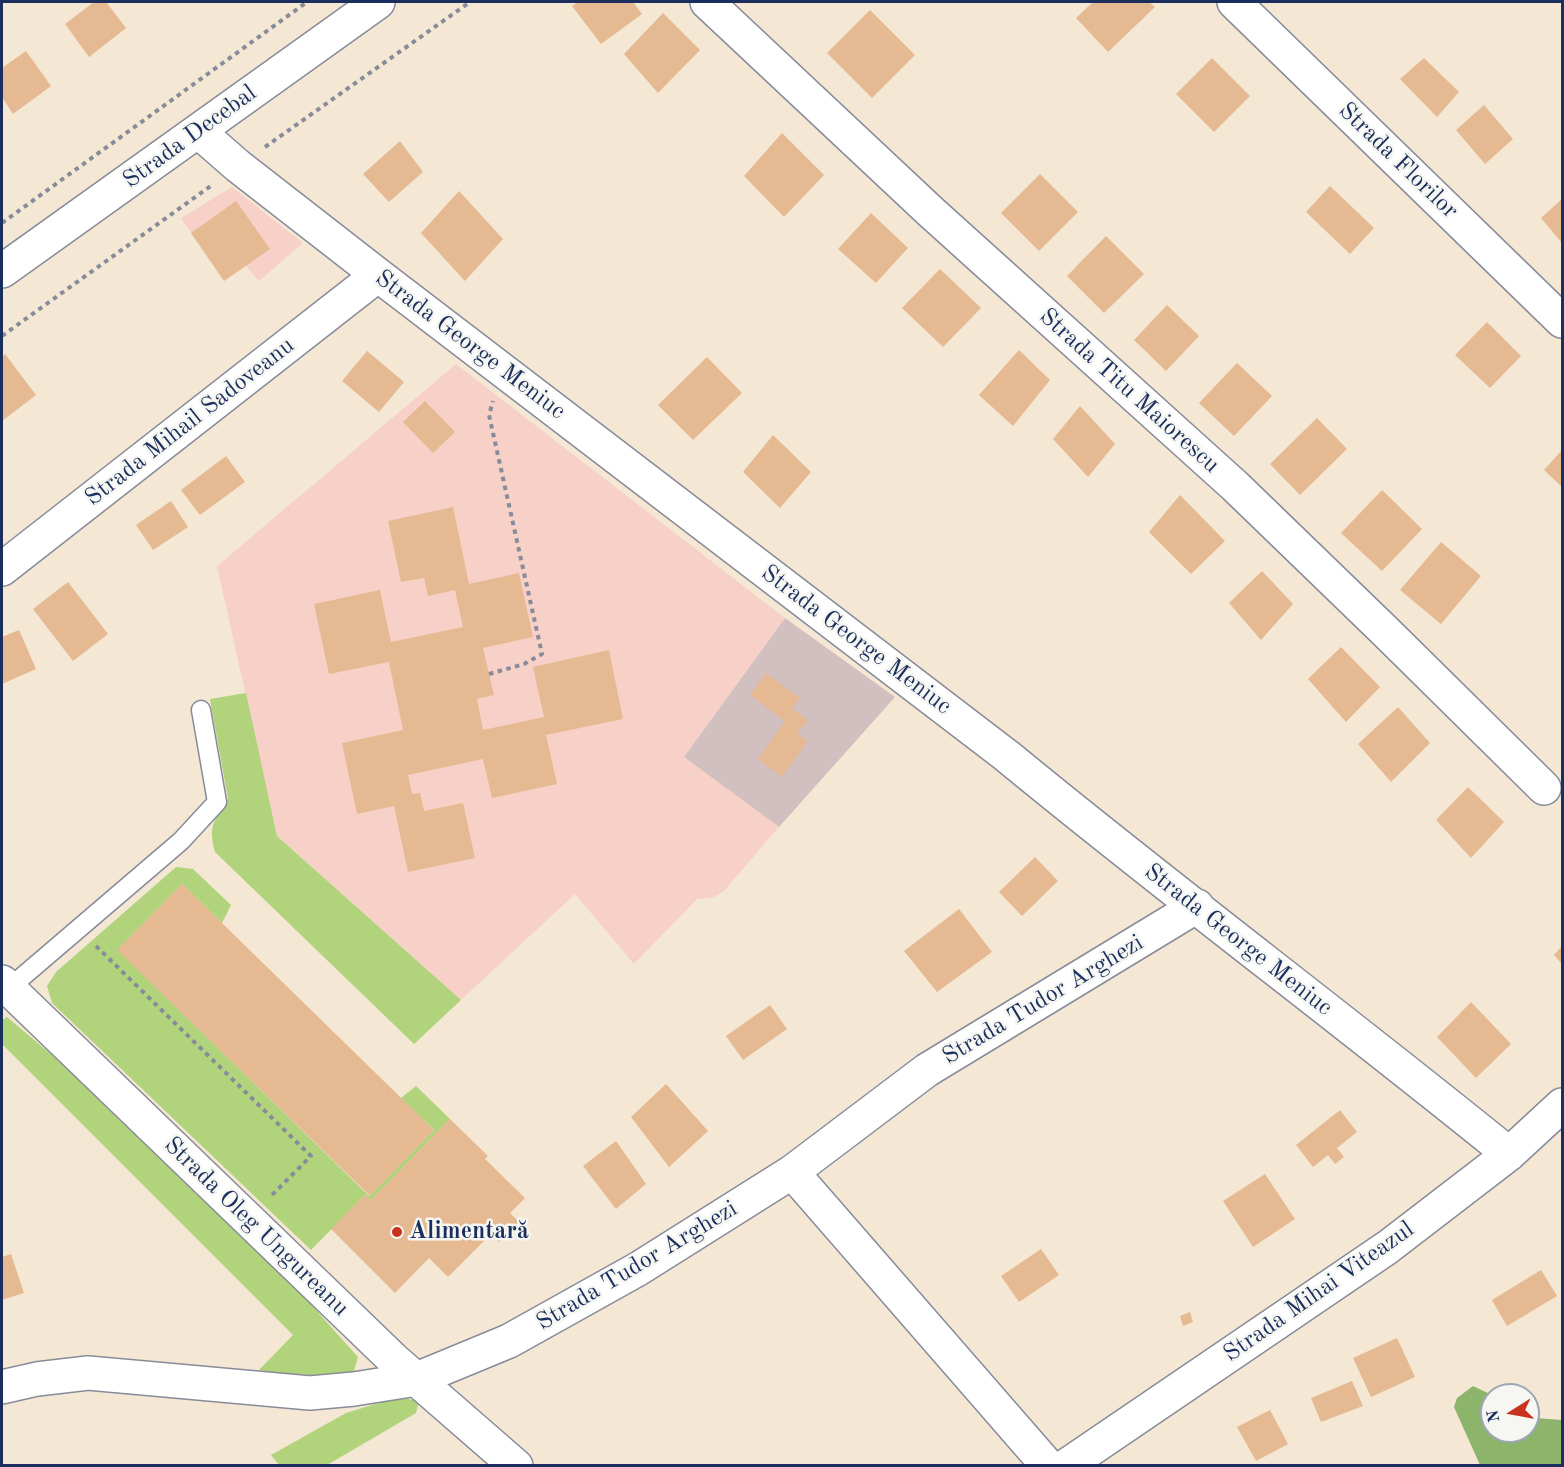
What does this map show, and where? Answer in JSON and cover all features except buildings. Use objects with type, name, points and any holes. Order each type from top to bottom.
[{"type":"street","name":"Strada Decebal","points":[[2,271],[378,2]]},
{"type":"street","name":"Strada Titu Maiorescu","points":[[707,2],[931,212],[1235,486],[1544,788]]},
{"type":"street","name":"Strada Florilor","points":[[1234,2],[1563,321]]},
{"type":"street","name":"Strada George Meniuc","points":[[199,132],[247,173],[378,275],[929,695],[1509,1154]]},
{"type":"street","name":"Strada Mihail Sadoveanu","points":[[2,569],[378,275]]},
{"type":"street","name":"Strada Tudor Arghezi","points":[[2,1387],[37,1379],[88,1373],[310,1393],[417,1379],[509,1341],[638,1269],[792,1172],[927,1070],[1197,906]]},
{"type":"street","name":"Strada Oleg Ungureanu","points":[[4,988],[393,1359],[516,1466]]},
{"type":"street","name":"Strada Mihai Viteazul","points":[[1066,1466],[1388,1247],[1509,1154],[1563,1105]]},
{"type":"street","points":[[792,1172],[1048,1466]]},
{"type":"lane","points":[[4,988],[181,842],[217,802],[201,710]]},
{"type":"path","points":[[2,223],[307,2]]},
{"type":"path","points":[[489,674],[524,664],[542,654],[489,415],[495,394],[508,375]]},
{"type":"path","points":[[78,929],[311,1156],[248,1219]]},
{"type":"shaded area","points":[[232,187],[303,243],[259,281],[246,266],[224,281],[181,218]]},
{"type":"shaded area","points":[[456,364],[785,618],[684,757],[779,827],[724,891],[714,897],[697,899],[634,964],[575,894],[461,1000],[277,836],[217,566]]},
{"type":"shaded area","points":[[785,618],[895,697],[779,827],[684,757]]},
{"type":"green space","points":[[246,693],[277,836],[461,1000],[414,1044],[215,852],[212,829],[219,812],[228,799],[210,699]]},
{"type":"green space","points":[[176,867],[193,869],[231,905],[222,923],[182,884],[118,950],[369,1196],[434,1130],[401,1098],[416,1086],[450,1119],[371,1200],[365,1195],[311,1250],[52,1003],[47,986],[56,972]]},
{"type":"green space","points":[[7,1017],[85,1083],[298,1290],[358,1357],[352,1378],[325,1382],[259,1370],[293,1335],[2,1044],[2,1020]]},
{"type":"green space","points":[[1473,1386],[1480,1389],[1480,1443],[1540,1443],[1540,1418],[1562,1420],[1562,1465],[1480,1465],[1454,1407],[1457,1398]]},
{"type":"green space","points":[[398,1397],[419,1401],[416,1413],[327,1465],[279,1465],[271,1455],[346,1413]]},
{"type":"place","name":"Alimentară","points":[[397,1232]]}]
